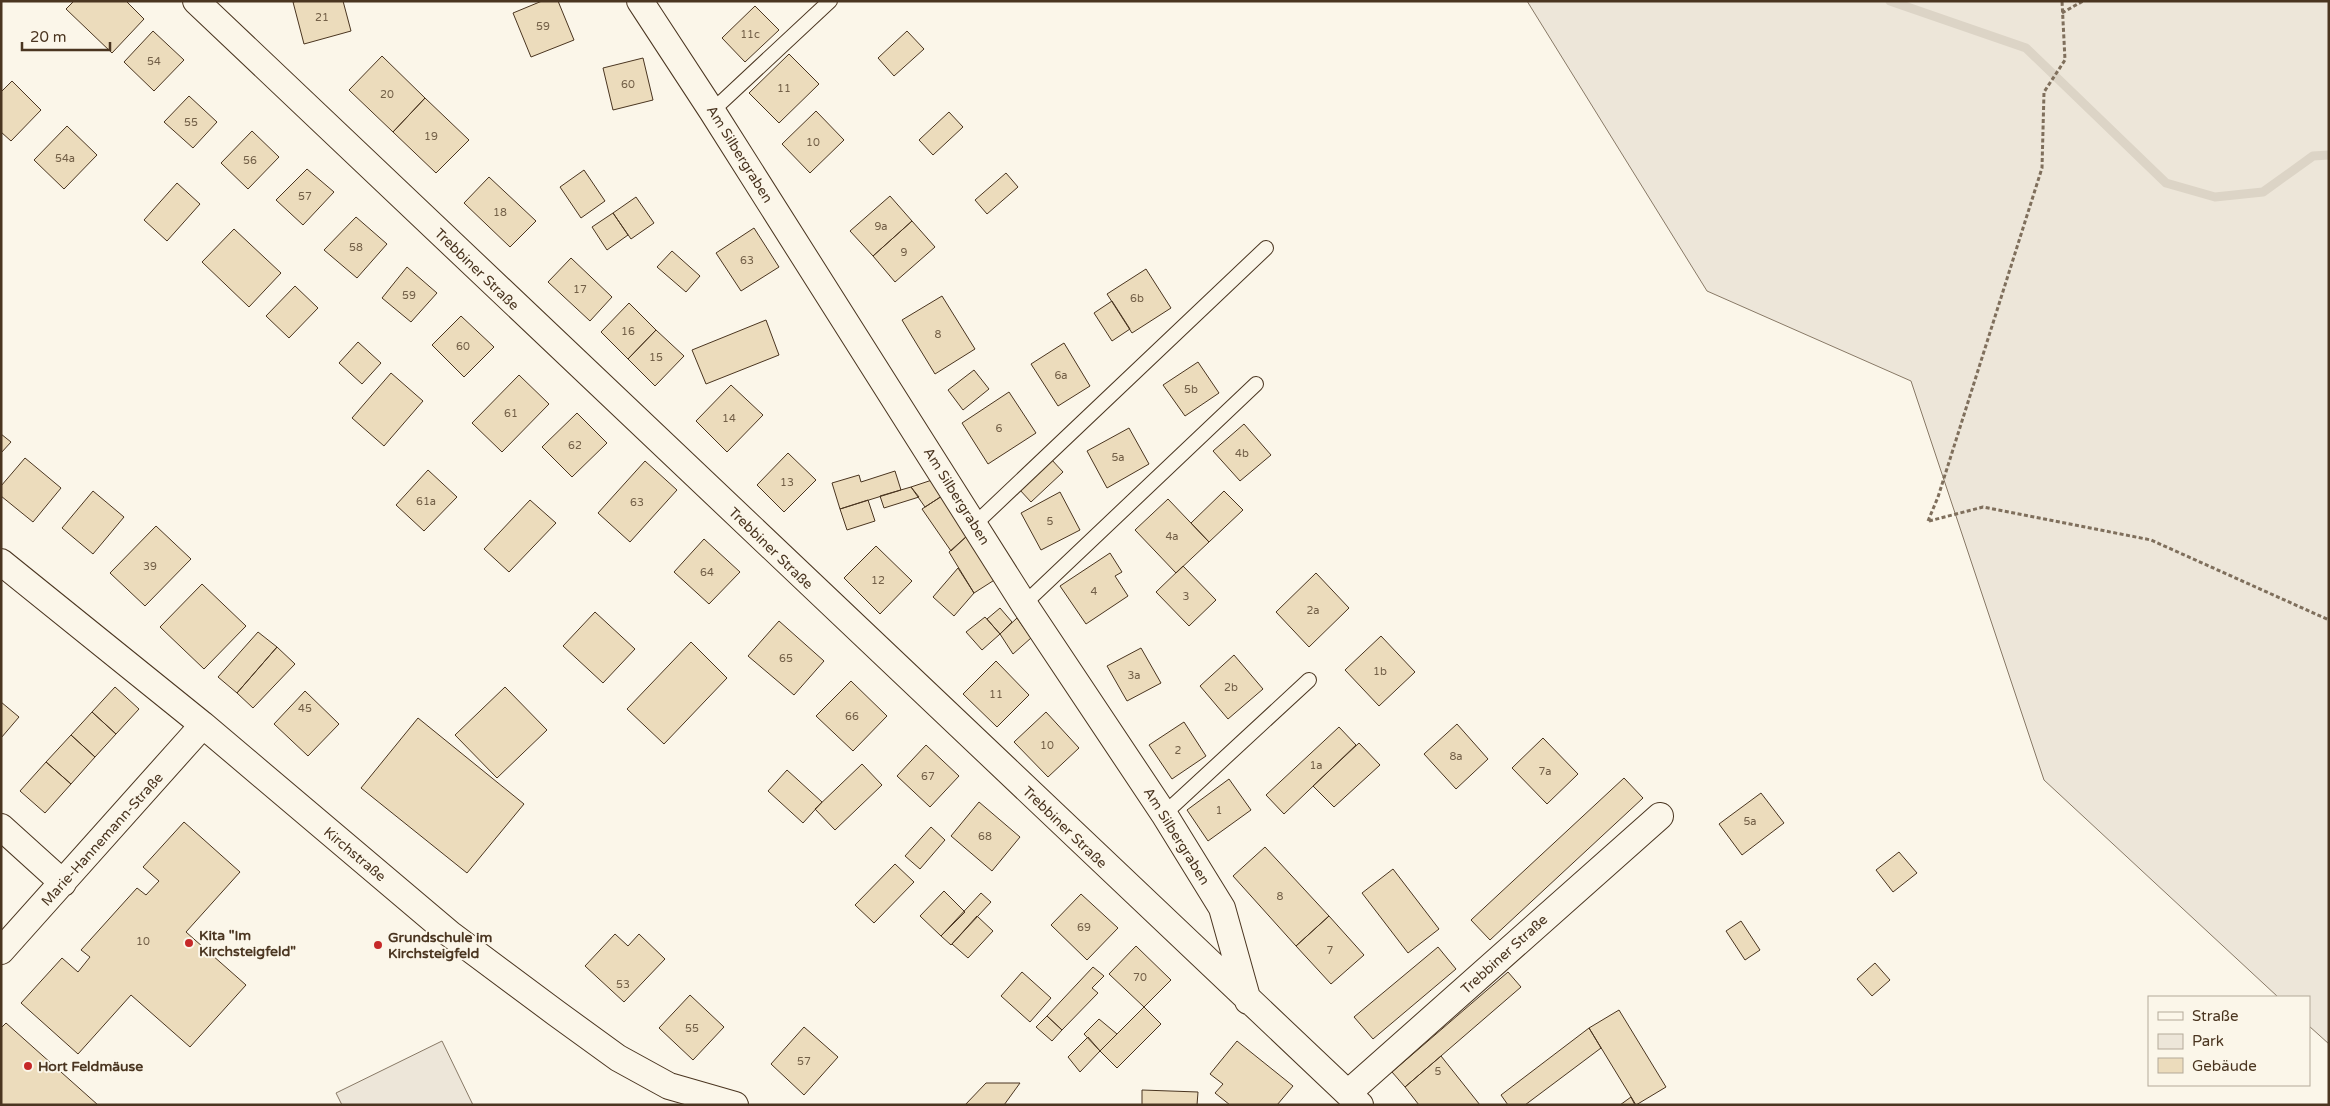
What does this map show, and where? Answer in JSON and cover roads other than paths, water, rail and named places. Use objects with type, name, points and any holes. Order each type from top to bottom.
[{"type":"street","name":"Trebbiner Straße","points":[[196,1],[1248,1002],[1354,1099],[1660,816]]},
{"type":"street","name":"Am Silbergraben","points":[[640,1],[712,111],[1024,604],[1164,814],[1222,908],[1248,1002]]},
{"type":"street","name":"Kirchstraße","points":[[1,562],[203,726],[450,934],[618,1058],[669,1086],[735,1105]]},
{"type":"street","name":"Marie-Hannemann-Straße","points":[[1,951],[203,726]]},
{"type":"street","points":[[1,827],[63,883]]},
{"type":"lane","points":[[712,111],[830,1]]},
{"type":"lane","points":[[975,524],[1266,248]]},
{"type":"lane","points":[[1024,604],[1256,384]]},
{"type":"lane","points":[[1164,814],[1309,680]]},
{"type":"waterway","points":[[1890,1],[2026,48],[2166,183],[2215,197],[2263,192],[2313,156],[2329,155]]},
{"type":"place","name":"Kita \"Im Kirchsteigfeld\"","points":[[189,943]]},
{"type":"place","name":"Grundschule im Kirchsteigfeld","points":[[378,945]]},
{"type":"place","name":"Hort Feldmäuse","points":[[28,1066]]}]
